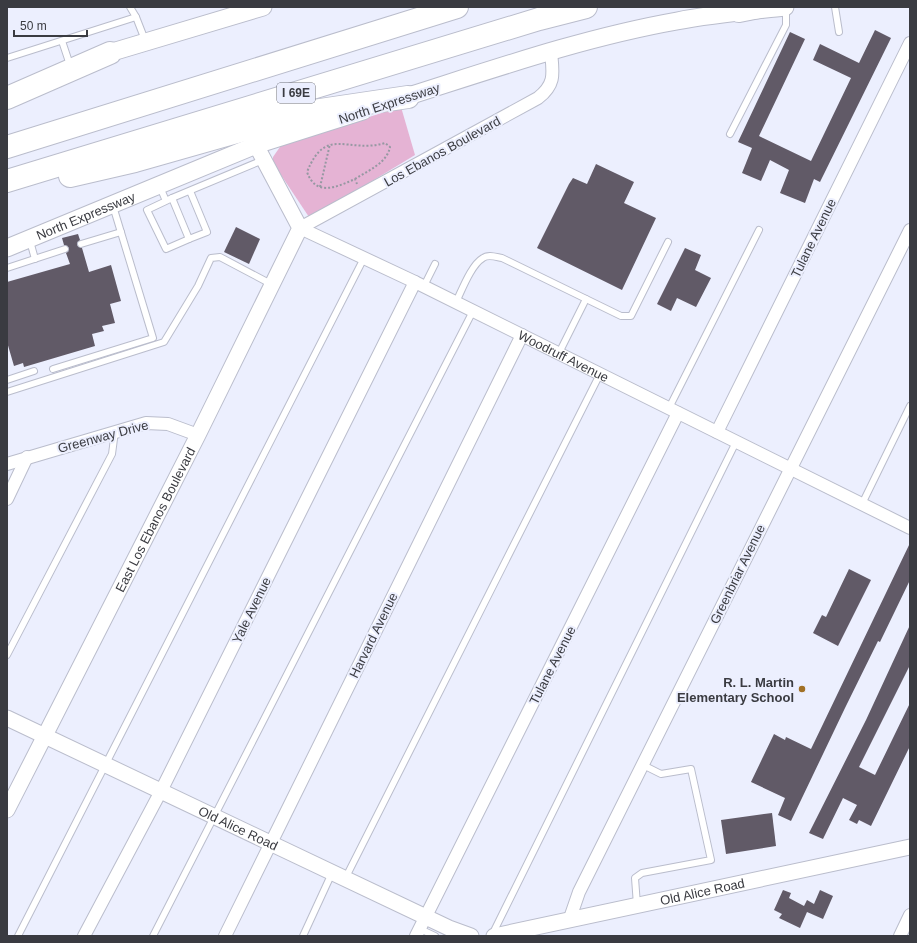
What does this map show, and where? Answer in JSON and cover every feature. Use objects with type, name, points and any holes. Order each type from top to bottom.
[{"type":"highway","name":"I 69E","points":[[7,147],[457,7]]},
{"type":"highway","name":"I 69E","points":[[7,181],[539,19],[586,7]]},
{"type":"highway","points":[[7,98],[110,53]]},
{"type":"highway","points":[[7,191],[135,161],[308,112],[408,97]]},
{"type":"main road","points":[[7,86],[70,65],[263,7]]},
{"type":"main road","name":"North Expressway","points":[[7,248],[112,205],[163,193],[260,152],[408,97],[551,52],[609,36],[676,21],[749,9],[786,7]]},
{"type":"street","name":"Tulane Avenue","points":[[716,432],[910,43]]},
{"type":"street","name":"Los Ebanos Boulevard","points":[[300,228],[538,98],[547,91],[553,75],[551,52]]},
{"type":"street","points":[[260,152],[300,228]]},
{"type":"street","name":"Woodruff Avenue","points":[[300,228],[420,284],[910,528]]},
{"type":"street","name":"East Los Ebanos Boulevard","points":[[7,810],[198,435],[300,228]]},
{"type":"street","name":"Greenbriar Avenue","points":[[569,921],[579,892],[910,230]]},
{"type":"street","name":"Yale Avenue","points":[[84,936],[161,791],[420,284]]},
{"type":"street","name":"Harvard Avenue","points":[[225,936],[522,335]]},
{"type":"street","name":"Tulane Avenue","points":[[420,927],[673,410]]},
{"type":"street","name":"Greenway Drive","points":[[7,464],[134,425],[157,422],[177,426],[198,435]]},
{"type":"street","points":[[7,499],[27,457]]},
{"type":"street","name":"Old Alice Road","points":[[7,718],[45,737],[107,764],[339,876],[420,927],[470,936]]},
{"type":"street","name":"Old Alice Road","points":[[492,936],[569,921],[910,846]]},
{"type":"street","points":[[900,936],[910,915]]},
{"type":"lane","points":[[130,7],[136,17],[146,42]]},
{"type":"lane","points":[[730,134],[786,25],[786,7]]},
{"type":"lane","points":[[835,7],[839,32]]},
{"type":"lane","points":[[7,58],[136,17]]},
{"type":"lane","points":[[62,41],[70,65]]},
{"type":"lane","points":[[172,198],[190,191],[260,152]]},
{"type":"lane","points":[[189,239],[172,198],[163,193],[147,210],[166,249],[207,232],[190,191]]},
{"type":"lane","points":[[53,369],[153,338],[112,205]]},
{"type":"lane","points":[[673,410],[759,230]]},
{"type":"lane","points":[[81,244],[121,232]]},
{"type":"lane","points":[[29,239],[35,260]]},
{"type":"lane","points":[[456,302],[470,273],[482,258],[488,256],[502,258],[621,316],[631,316],[668,242]]},
{"type":"lane","points":[[7,268],[65,249]]},
{"type":"lane","points":[[7,392],[164,342],[198,286],[211,258],[220,257],[272,285]]},
{"type":"lane","points":[[18,936],[364,258]]},
{"type":"lane","points":[[420,284],[435,264]]},
{"type":"lane","points":[[559,353],[586,299]]},
{"type":"lane","points":[[153,936],[473,311]]},
{"type":"lane","points":[[7,380],[34,371]]},
{"type":"lane","points":[[303,936],[339,876],[600,374]]},
{"type":"lane","points":[[862,504],[910,406]]},
{"type":"lane","points":[[7,655],[112,454],[115,431]]},
{"type":"lane","points":[[492,936],[736,442]]},
{"type":"lane","points":[[637,905],[635,878],[642,873],[711,860],[691,769],[661,774],[643,765]]},
{"type":"lane","points":[[420,927],[434,936]]},
{"type":"path","points":[[385,143],[390,147],[389,155],[374,168],[338,187],[325,188],[312,182],[307,172],[321,148],[330,144],[366,146],[385,143]]},
{"type":"path","points":[[320,187],[330,144]]},
{"type":"path","points":[[355,179],[361,195]]},
{"type":"shaded area","points":[[401,107],[415,155],[326,209],[309,217],[273,163],[273,157],[282,144]]},
{"type":"building","points":[[875,30],[891,38],[820,182],[814,179],[805,203],[780,193],[789,170],[770,160],[761,181],[742,173],[752,148],[738,142],[790,32],[805,39],[759,136],[811,161],[851,78],[813,60],[820,44],[859,63]]},
{"type":"building","points":[[596,164],[634,182],[624,203],[656,218],[622,290],[537,248],[573,178],[587,184]]},
{"type":"building","points":[[236,227],[260,239],[249,264],[224,252]]},
{"type":"building","points":[[78,234],[80,240],[77,245],[82,248],[89,272],[111,265],[121,301],[110,304],[115,323],[102,326],[104,331],[92,334],[95,346],[24,367],[23,363],[14,366],[7,342],[7,282],[70,264],[66,253],[69,248],[64,245],[62,238]]},
{"type":"building","points":[[685,248],[701,255],[695,270],[711,278],[696,307],[677,298],[671,311],[657,304]]},
{"type":"building","points":[[910,543],[910,580],[880,642],[878,641],[791,821],[778,815],[785,798],[751,782],[774,734],[785,740],[786,737],[811,749]]},
{"type":"building","points":[[849,569],[871,580],[838,646],[813,633],[822,615],[826,617]]},
{"type":"building","points":[[910,625],[910,665],[859,767],[875,775],[910,703],[910,746],[871,826],[859,820],[857,824],[849,820],[857,805],[843,798],[823,839],[809,833],[866,720]]},
{"type":"building","points":[[772,813],[776,846],[726,854],[721,820]]},
{"type":"building","points":[[783,890],[791,893],[789,898],[804,906],[807,900],[814,904],[820,890],[833,896],[823,919],[807,912],[800,928],[779,918],[782,914],[774,910]]},
{"type":"place","name":"R. L. Martin Elementary School","points":[[802,689]]}]
